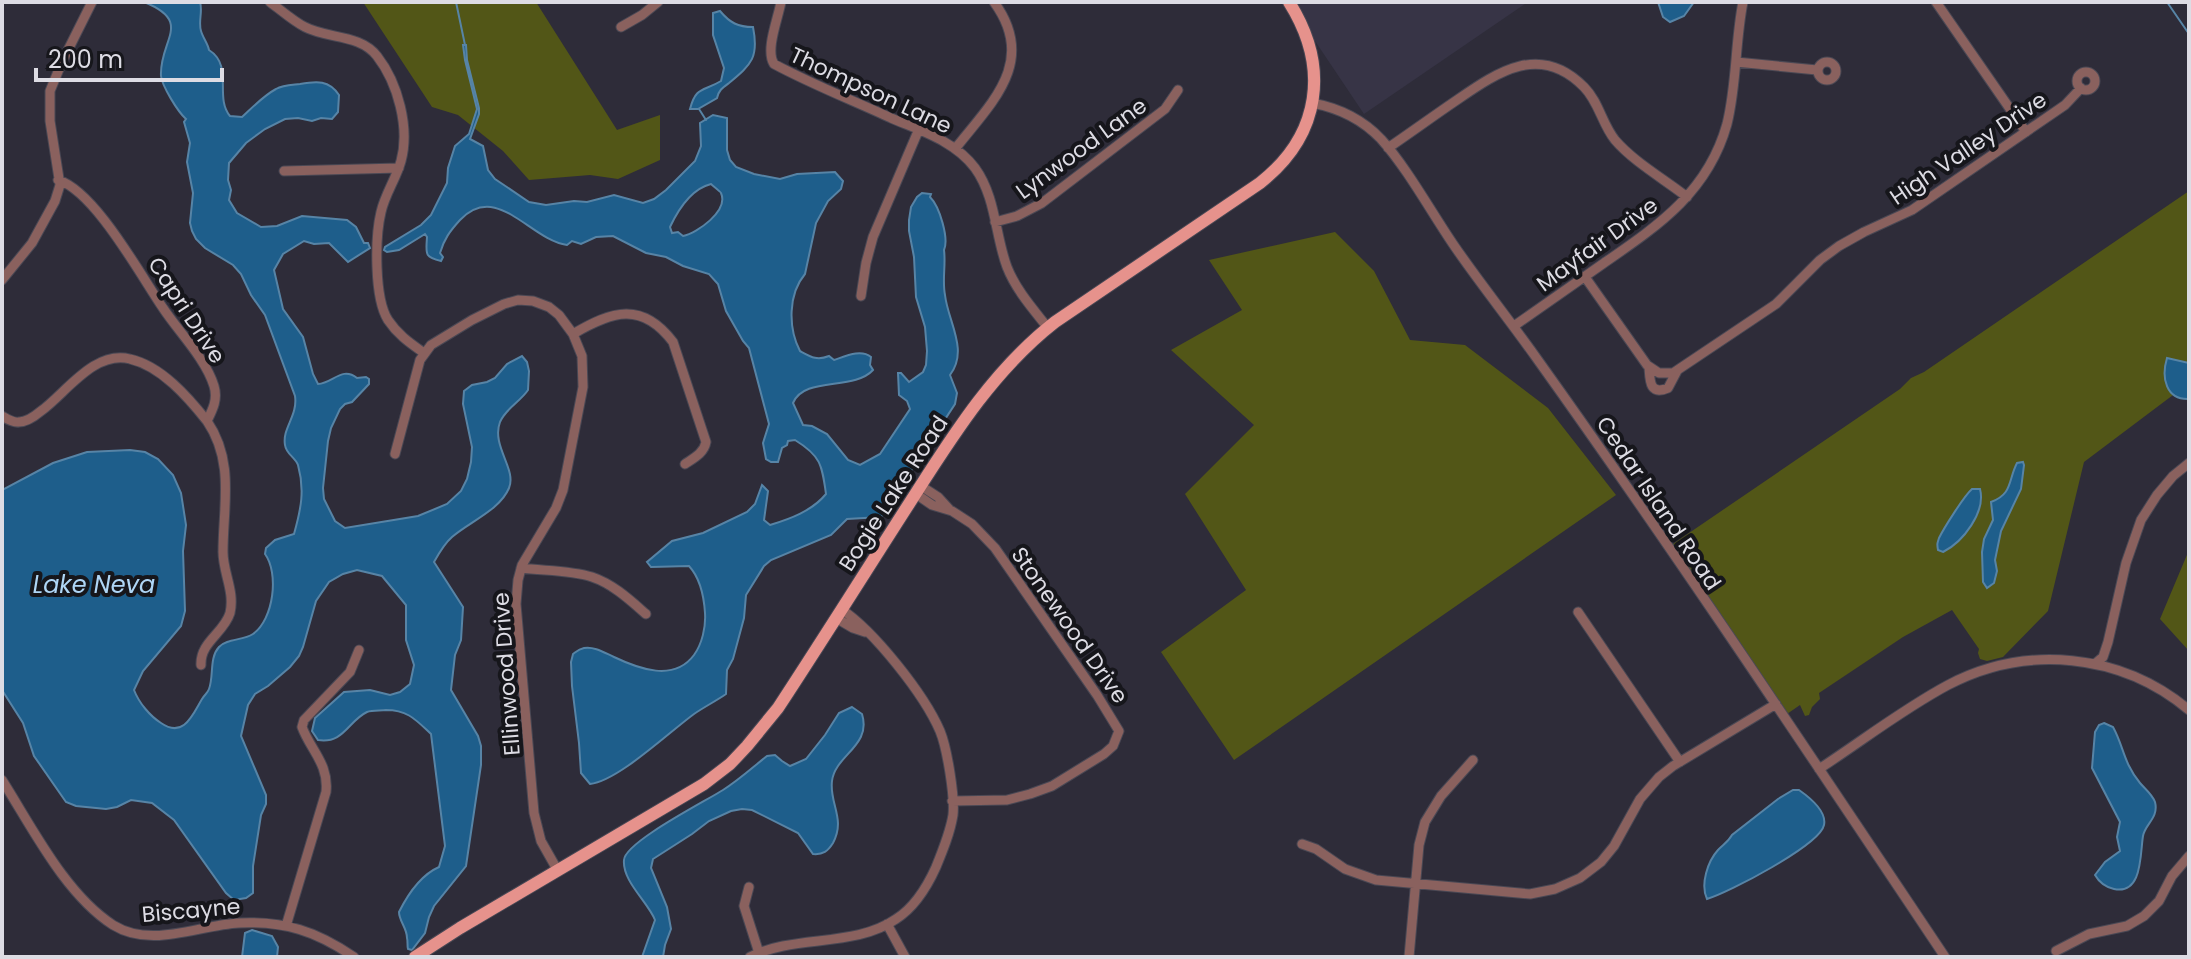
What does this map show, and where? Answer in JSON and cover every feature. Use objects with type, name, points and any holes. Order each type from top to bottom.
[{"type":"main road","name":"Bogie Lake Road","points":[[415,957],[690,793],[730,764],[770,720],[986,390],[1048,328],[1270,175],[1287,157],[1299,139],[1312,103],[1314,79],[1312,56],[1304,30],[1289,2]]},
{"type":"street","points":[[2,280],[43,226],[55,201],[60,185],[50,121],[50,91],[92,2]]},
{"type":"street","points":[[270,2],[302,26],[360,43],[377,56],[393,86],[404,130],[402,158],[377,227],[380,298],[385,314],[401,337],[424,353],[395,454]]},
{"type":"street","points":[[621,27],[658,2]]},
{"type":"street","name":"Thompson Lane","points":[[781,2],[769,56],[774,64],[919,129],[955,149],[974,167],[991,203],[1001,250],[1014,283],[1048,328]]},
{"type":"street","points":[[955,149],[1007,78],[1012,42],[1003,14],[994,2]]},
{"type":"street","name":"Mayfair Drive","points":[[1514,326],[1657,226],[1687,197],[1705,172],[1723,136],[1732,101],[1743,2]]},
{"type":"street","points":[[1936,2],[2026,132]]},
{"type":"street","points":[[1736,62],[1817,70]]},
{"type":"street","points":[[1388,148],[1495,74],[1519,66],[1544,65],[1567,74],[1582,85],[1619,144],[1687,197]]},
{"type":"street","name":"High Valley Drive","points":[[1585,277],[1649,367],[1653,387],[1659,390],[1668,388],[1677,371],[1776,304],[1820,260],[1839,246],[1912,210],[2065,105],[2081,88]]},
{"type":"street","name":"Lynwood Lane","points":[[995,222],[1017,216],[1042,203],[1165,109],[1178,90]]},
{"type":"street","name":"Cedar Island Road","points":[[1312,103],[1353,117],[1375,133],[1388,148],[1586,428],[1945,957]]},
{"type":"street","points":[[861,296],[873,237],[919,129]]},
{"type":"street","points":[[284,171],[399,168]]},
{"type":"street","name":"Capri Drive","points":[[58,180],[78,190],[123,246],[205,367],[213,382],[216,402],[207,421]]},
{"type":"street","name":"Ellinwood Drive","points":[[424,353],[450,332],[518,300],[533,301],[559,315],[573,334],[582,356],[583,387],[563,490],[521,568],[516,604],[534,813],[541,841],[558,871]]},
{"type":"street","points":[[573,334],[603,317],[625,314],[644,317],[665,332],[673,342],[706,442],[701,453],[685,464]]},
{"type":"street","points":[[2,416],[20,423],[29,419],[95,366],[120,358],[138,362],[157,373],[186,397],[207,421],[218,439],[225,467],[227,486],[223,555],[232,600],[228,619],[203,652],[201,665]]},
{"type":"street","points":[[1649,367],[1663,374],[1677,371]]},
{"type":"street","points":[[2096,663],[2103,657],[2108,642],[2126,563],[2141,520],[2165,485],[2189,463]]},
{"type":"street","name":"Stonewood Drive","points":[[919,490],[932,505],[952,511],[981,532],[995,548],[1119,731],[1113,746],[1104,754],[1052,786],[1007,800],[952,801]]},
{"type":"street","points":[[521,568],[595,578],[610,585],[646,614]]},
{"type":"street","points":[[1578,612],[1680,762]]},
{"type":"street","points":[[749,887],[744,906],[754,955],[859,934],[887,924],[910,907],[932,875],[948,834],[953,812],[947,757],[940,731],[880,644],[869,633],[853,628],[839,614]]},
{"type":"street","points":[[286,926],[327,782],[325,769],[302,727],[304,720],[350,672],[359,650]]},
{"type":"street","points":[[1819,769],[1949,685],[2003,665],[2032,661],[2096,663],[2147,681],[2189,710]]},
{"type":"street","points":[[1302,844],[1316,849],[1355,874],[1376,880],[1530,894],[1555,889],[1580,878],[1601,862],[1614,846],[1640,799],[1659,777],[1776,704]]},
{"type":"street","points":[[1409,957],[1419,845],[1425,822],[1441,796],[1473,760]]},
{"type":"street","name":"Biscayne","points":[[2,780],[70,883],[116,927],[135,934],[157,936],[237,923],[286,926],[322,937],[354,957]]},
{"type":"street","points":[[2056,951],[2089,934],[2127,926],[2144,916],[2159,901],[2172,876],[2189,856]]},
{"type":"street","points":[[887,924],[905,957]]},
{"type":"shaded area","points":[[1298,2],[1528,2],[1364,114],[1313,38]]},
{"type":"green space","points":[[363,2],[536,2],[617,130],[660,115],[660,160],[618,179],[590,175],[529,180],[503,151],[458,115],[432,107]]},
{"type":"green space","points":[[2189,191],[2189,383],[2084,462],[2048,611],[2003,657],[1987,661],[1980,659],[1979,649],[1952,610],[1903,637],[1819,693],[1820,699],[1809,715],[1805,716],[1800,705],[1787,714],[1670,546],[1900,389],[1911,378]]},
{"type":"green space","points":[[1335,232],[1374,271],[1410,340],[1465,345],[1548,408],[1616,495],[1234,760],[1161,652],[1246,590],[1185,494],[1254,425],[1171,350],[1242,310],[1209,260]]},
{"type":"green space","points":[[2189,550],[2189,651],[2160,619]]},
{"type":"water","name":"Lake Neva","points":[[144,2],[200,2],[201,31],[209,50],[221,64],[223,100],[230,116],[242,117],[267,95],[285,86],[322,83],[339,95],[338,112],[332,119],[285,119],[246,143],[229,163],[228,180],[231,190],[229,200],[237,213],[261,227],[277,226],[302,216],[347,220],[356,227],[370,248],[348,262],[329,243],[304,241],[283,254],[274,270],[283,309],[303,337],[318,384],[342,374],[369,379],[369,384],[352,402],[340,409],[331,428],[323,488],[324,499],[335,521],[345,528],[418,516],[447,504],[461,491],[471,462],[472,447],[463,404],[464,391],[472,385],[495,378],[507,364],[522,356],[527,362],[528,390],[503,417],[498,431],[510,473],[509,488],[499,503],[449,539],[434,562],[463,607],[461,640],[455,655],[451,690],[478,736],[481,765],[466,866],[434,906],[425,933],[412,950],[408,949],[407,934],[399,912],[416,886],[439,867],[445,846],[431,734],[416,720],[394,710],[367,712],[334,739],[318,740],[312,731],[315,718],[344,692],[370,690],[390,695],[410,684],[414,665],[406,640],[406,605],[382,576],[357,570],[329,582],[316,601],[299,656],[268,686],[255,694],[248,705],[241,736],[266,795],[266,804],[261,815],[253,866],[253,893],[246,898],[234,900],[226,893],[174,820],[152,803],[131,800],[106,809],[66,802],[34,756],[23,723],[2,690],[2,490],[53,463],[87,452],[145,452],[158,459],[173,475],[181,493],[186,525],[183,551],[185,611],[181,626],[143,671],[134,690],[153,717],[176,728],[187,723],[208,691],[214,656],[219,647],[253,634],[266,618],[273,584],[266,548],[275,540],[294,534],[299,516],[302,491],[300,474],[297,462],[286,448],[285,439],[295,396],[265,315],[241,274],[233,265],[205,248],[192,231],[193,193],[187,162],[190,143],[184,122],[186,119],[171,99],[161,76],[171,25],[159,9]]},
{"type":"water","points":[[1658,2],[1694,2],[1684,16],[1670,22],[1663,17]]},
{"type":"water","points":[[720,11],[735,24],[753,27],[754,53],[748,65],[721,89],[717,98],[698,109],[690,109],[701,90],[721,81],[724,68],[713,35],[713,13]]},
{"type":"water","points":[[463,45],[466,45],[479,108],[470,139],[483,146],[488,170],[495,179],[529,202],[546,205],[587,202],[614,195],[643,203],[654,199],[695,161],[701,146],[700,123],[713,115],[727,118],[727,150],[736,167],[780,179],[797,174],[835,172],[843,181],[841,189],[828,201],[816,223],[805,274],[795,291],[793,332],[800,351],[807,355],[817,358],[829,356],[834,360],[863,354],[871,357],[873,370],[854,380],[807,389],[793,403],[803,425],[827,434],[848,460],[860,465],[880,454],[910,409],[907,401],[899,395],[898,373],[909,382],[923,372],[926,365],[925,327],[916,297],[909,231],[911,207],[922,193],[931,194],[944,231],[944,289],[958,346],[958,356],[950,375],[957,393],[955,404],[881,517],[847,519],[831,535],[771,560],[764,566],[746,595],[744,618],[727,670],[726,694],[694,714],[628,766],[590,784],[581,773],[572,686],[573,654],[582,648],[592,648],[634,666],[656,671],[666,671],[686,663],[697,651],[704,630],[699,582],[689,566],[651,567],[647,562],[672,541],[703,533],[747,512],[755,504],[762,485],[768,491],[764,520],[770,525],[814,505],[826,494],[825,484],[815,456],[795,440],[788,441],[782,448],[778,462],[766,459],[763,443],[769,424],[749,348],[726,311],[718,284],[709,274],[666,257],[646,253],[613,236],[596,237],[581,244],[572,241],[567,245],[553,241],[514,216],[487,207],[474,210],[456,224],[443,243],[441,261],[427,254],[425,234],[399,250],[384,250],[431,215],[447,183],[455,146],[469,134],[477,109]],"holes":[[[711,184],[721,192],[722,200],[716,214],[689,234],[672,233],[670,227],[686,201],[697,190]]]},
{"type":"water","points":[[2167,358],[2189,363],[2189,399],[2170,392],[2165,380]]},
{"type":"water","points":[[2023,462],[2021,489],[2001,531],[1995,560],[1997,571],[1994,583],[1987,588],[1983,582],[1982,552],[1993,520],[1991,502],[2007,491],[2017,463]]},
{"type":"water","points":[[1972,489],[1980,489],[1981,498],[1971,525],[1951,547],[1943,552],[1938,550],[1942,533]]},
{"type":"water","points":[[852,707],[862,714],[864,725],[858,742],[839,764],[832,781],[838,826],[829,848],[813,854],[798,833],[752,810],[731,811],[709,821],[653,859],[651,868],[667,907],[671,929],[663,957],[642,957],[655,920],[627,876],[624,860],[628,852],[651,833],[729,786],[767,756],[775,755],[790,766],[806,759],[839,713]]},
{"type":"water","points":[[2104,723],[2113,727],[2130,768],[2152,796],[2156,808],[2143,836],[2135,879],[2123,889],[2108,887],[2095,875],[2105,862],[2120,851],[2117,837],[2120,822],[2092,768],[2095,732]]},
{"type":"water","points":[[1793,790],[1799,790],[1812,800],[1823,815],[1824,825],[1819,834],[1791,856],[1734,888],[1707,899],[1704,887],[1706,873],[1718,850],[1732,835]]},
{"type":"water","points":[[252,930],[272,936],[278,947],[277,957],[242,957],[245,933]]},
{"type":"waterway","points":[[456,2],[465,45]]},
{"type":"waterway","points":[[2167,2],[2189,34]]},
{"type":"waterway","points":[[699,109],[706,120]]}]
